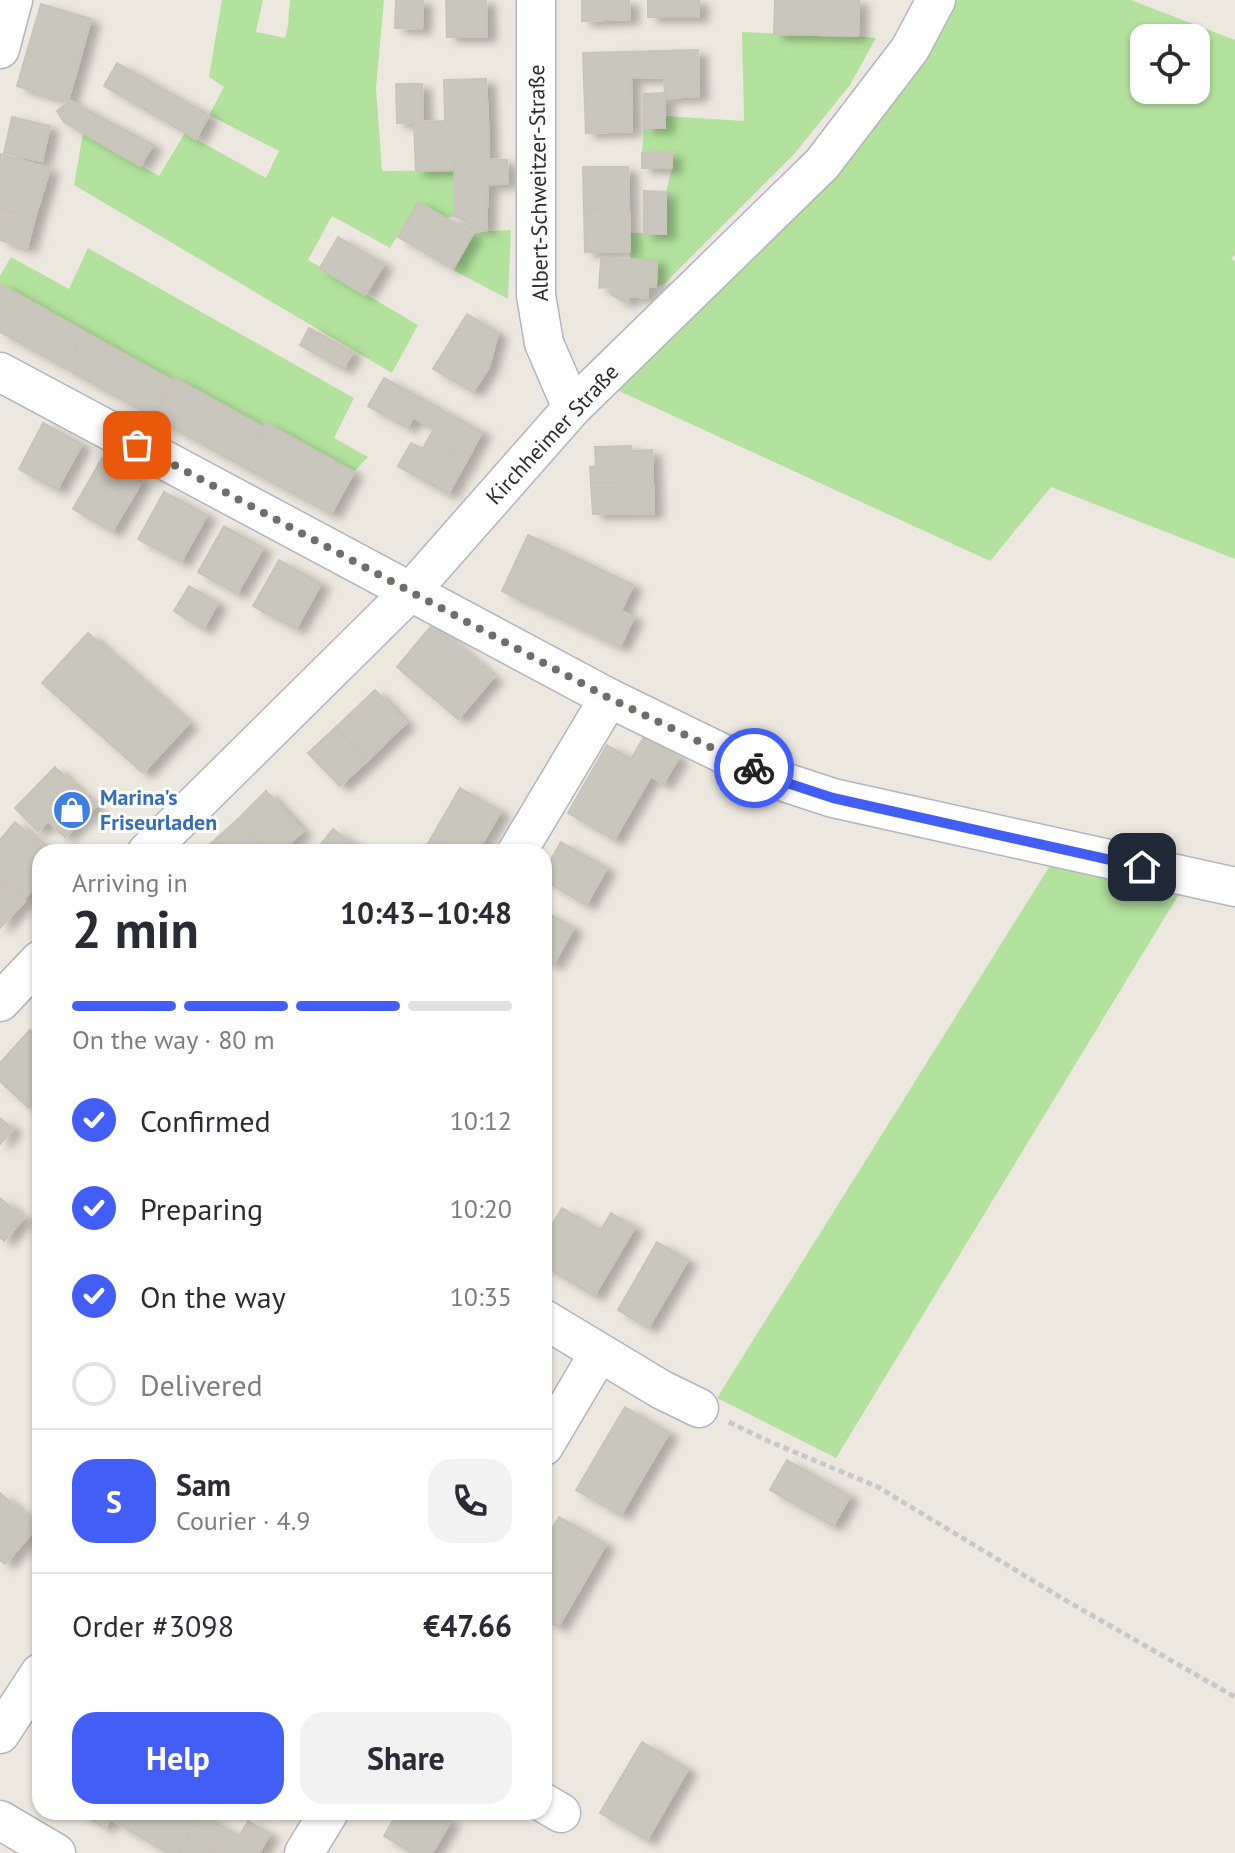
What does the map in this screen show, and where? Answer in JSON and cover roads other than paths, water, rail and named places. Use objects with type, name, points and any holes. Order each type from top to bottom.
[{"type":"street","points":[[0,49],[13,0]]},
{"type":"street","name":"Albert-Schweitzer-Straße","points":[[536,0],[536,295],[544,343],[572,408]]},
{"type":"street","name":"Kirchheimer Straße","points":[[155,844],[411,591],[572,408],[822,164],[910,49],[936,0]]},
{"type":"street","points":[[0,372],[609,698],[775,779],[833,798],[1235,887]]},
{"type":"street","points":[[522,844],[609,698]]},
{"type":"street","points":[[0,1002],[32,968]]},
{"type":"street","points":[[552,1324],[662,1390],[699,1408]]},
{"type":"street","points":[[552,1432],[599,1353]]},
{"type":"street","points":[[0,1734],[32,1685]]},
{"type":"street","points":[[0,1820],[56,1853]]},
{"type":"street","points":[[304,1853],[324,1820]]},
{"type":"place","name":"Marina's Friseurladen","points":[[72,810]]}]
